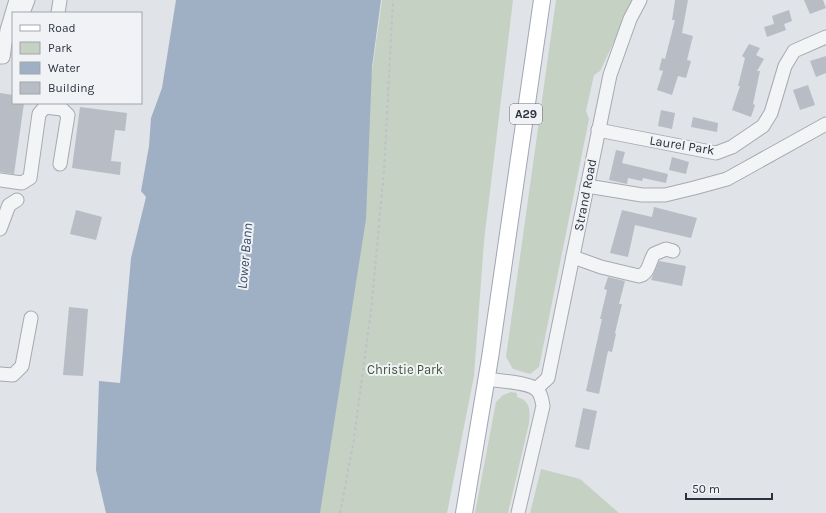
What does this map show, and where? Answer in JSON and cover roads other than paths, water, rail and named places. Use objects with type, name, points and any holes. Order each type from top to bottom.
[{"type":"main road","name":"A29","points":[[464,513],[487,379],[542,0]]},
{"type":"street","points":[[12,12],[16,0]]},
{"type":"street","points":[[24,12],[29,2],[28,0]]},
{"type":"street","points":[[58,12],[60,0]]},
{"type":"street","name":"Strand Road","points":[[536,389],[548,378],[610,75],[630,19],[640,0]]},
{"type":"street","points":[[0,57],[2,57],[12,13]]},
{"type":"street","name":"Laurel Park","points":[[598,130],[716,153],[732,147],[763,126],[771,113],[785,66],[794,51],[826,37]]},
{"type":"street","points":[[0,180],[22,182],[30,178],[39,114],[45,107],[62,109],[68,115],[60,164]]},
{"type":"street","points":[[587,186],[642,195],[665,195],[694,188],[727,178],[826,124]]},
{"type":"street","points":[[0,229],[10,205],[17,200]]},
{"type":"street","points":[[573,258],[601,267],[639,276],[644,275],[654,254],[666,249],[672,251]]},
{"type":"street","points":[[0,374],[13,374],[22,366],[31,318]]},
{"type":"street","points":[[487,379],[525,385],[536,389],[542,398],[543,406],[518,513]]},
{"type":"water","name":"Lower Bann","points":[[176,0],[381,0],[372,67],[366,219],[320,513],[106,513],[96,470],[99,381],[120,383],[131,258],[146,197],[141,191],[149,146],[151,118],[162,88]]},
{"type":"park label","name":"Christie Park","points":[[405,369]]}]
